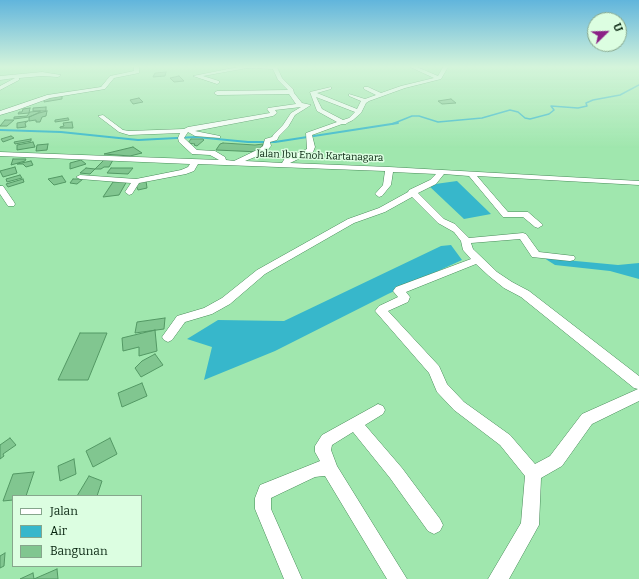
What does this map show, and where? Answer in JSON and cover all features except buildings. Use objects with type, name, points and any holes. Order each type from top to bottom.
[{"type":"street","points":[[0,113],[49,96],[66,94]]},
{"type":"street","points":[[292,94],[300,104]]},
{"type":"street","points":[[312,94],[319,110],[344,122]]},
{"type":"street","points":[[315,94],[359,112]]},
{"type":"street","points":[[351,95],[366,101]]},
{"type":"street","points":[[284,165],[288,160],[310,150],[311,147],[308,137],[312,131],[351,119],[359,112],[366,101],[381,95]]},
{"type":"street","points":[[184,133],[273,114],[274,113],[270,109],[300,104],[308,105],[293,114],[286,126],[276,135],[275,138],[266,142],[265,149],[235,163]]},
{"type":"street","points":[[101,116],[121,132],[184,133],[218,137]]},
{"type":"street","points":[[184,133],[183,142],[191,147],[195,152],[212,153],[222,159],[224,163]]},
{"type":"street","name":"Jalan Ibu Enoh Kartanagara","points":[[0,154],[389,169],[472,175],[639,183]]},
{"type":"street","points":[[80,177],[136,181],[183,172],[191,169],[196,162]]},
{"type":"street","points":[[379,194],[386,185],[389,169]]},
{"type":"street","points":[[168,337],[181,319],[208,311],[226,301],[261,272],[351,221],[382,210],[412,192],[433,182],[441,173]]},
{"type":"street","points":[[472,175],[506,215],[525,214],[538,225]]},
{"type":"street","points":[[129,192],[136,181]]},
{"type":"street","points":[[0,188],[11,204]]},
{"type":"street","points":[[412,192],[440,221],[457,230],[466,241],[468,250],[477,260],[508,285],[525,294],[580,336],[639,384]]},
{"type":"street","points":[[466,241],[523,236],[535,254],[570,258]]},
{"type":"street","points":[[477,260],[398,291],[404,299],[381,311],[434,370],[442,388],[459,406],[505,440],[533,474],[530,525],[505,569],[497,579]]},
{"type":"street","points":[[533,474],[556,461],[587,419],[639,395]]},
{"type":"street","points":[[378,410],[327,440],[323,446],[323,452],[327,458],[330,469],[398,579]]},
{"type":"street","points":[[355,424],[396,473],[434,526]]},
{"type":"street","points":[[292,579],[263,509],[263,498],[266,491],[314,470],[323,468],[330,469]]},
{"type":"water","points":[[457,181],[491,214],[464,219],[428,185]]},
{"type":"water","points":[[451,245],[462,260],[388,294],[275,351],[204,380],[212,347],[187,339],[218,320],[284,321],[441,246]]},
{"type":"water","points":[[544,258],[618,265],[639,263],[639,279],[610,271],[555,265]]},
{"type":"waterway","points":[[392,124],[412,116],[419,116],[438,122],[482,118],[510,110],[518,112],[525,118],[530,119],[549,114],[554,110],[551,106],[578,108],[587,106],[586,103],[593,100],[622,94]]},
{"type":"waterway","points":[[392,124],[398,123]]},
{"type":"waterway","points":[[0,130],[61,132],[138,140],[196,137],[248,142],[275,142],[392,124]]}]
